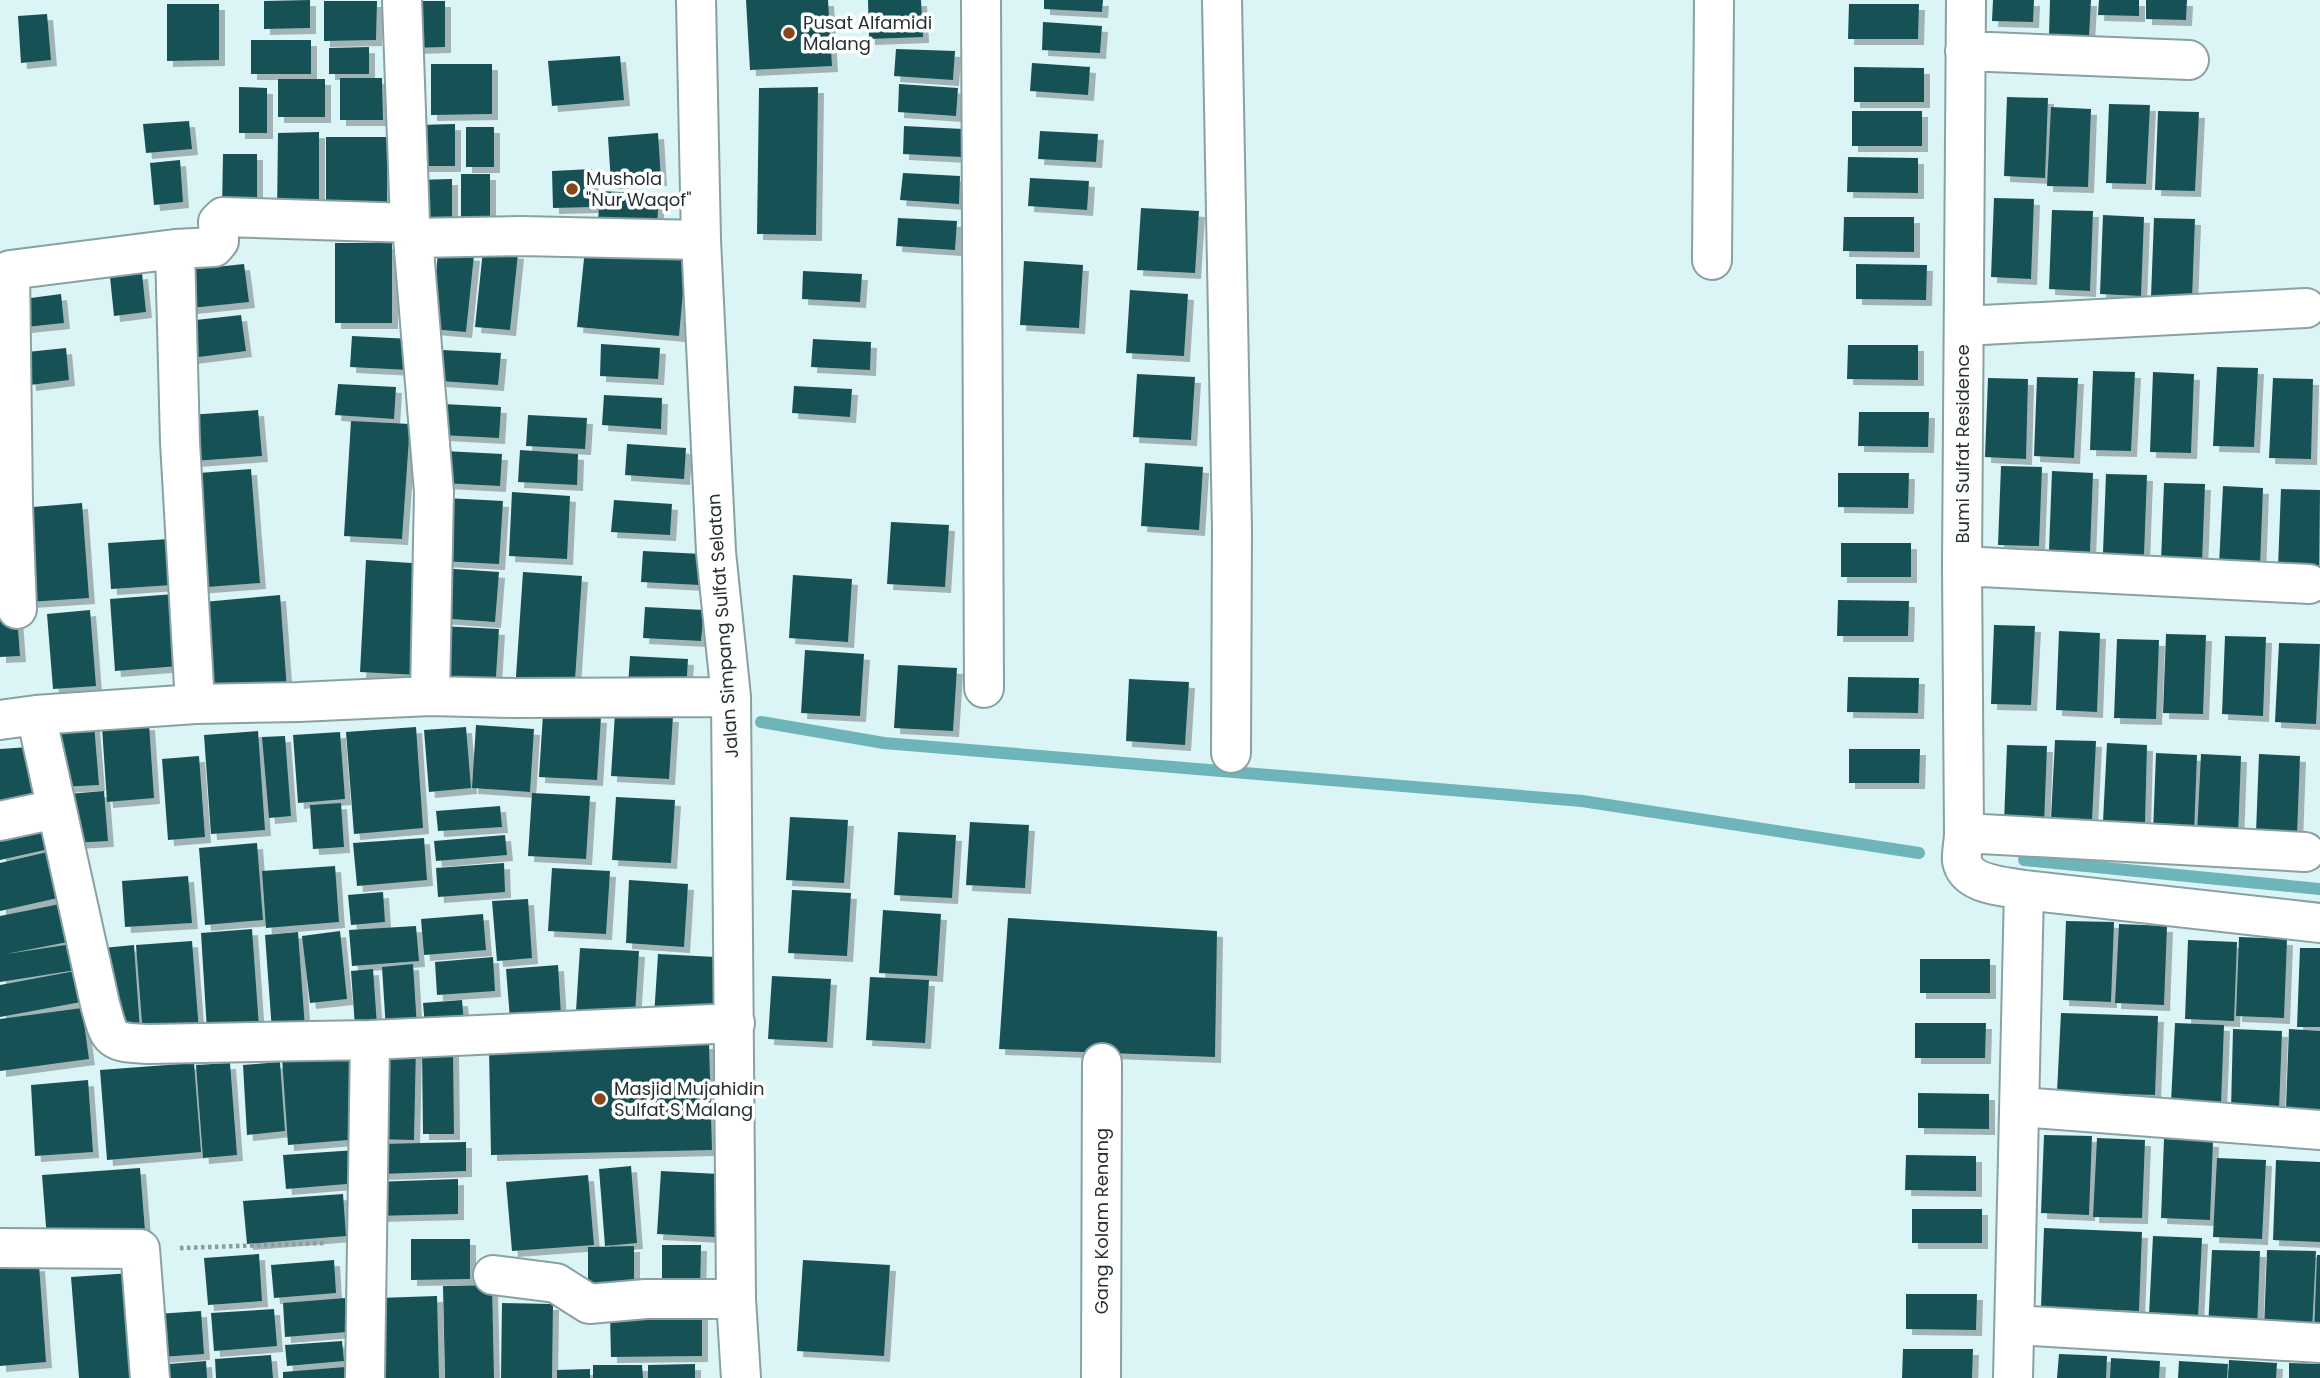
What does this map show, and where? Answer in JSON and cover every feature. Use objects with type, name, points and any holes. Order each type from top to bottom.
[{"type":"street","points":[[402,0],[411,230],[434,492],[430,696]]},
{"type":"street","name":"Jalan Simpang Sulfat Selatan","points":[[696,0],[701,240],[716,552],[731,697],[736,1299],[741,1378]]},
{"type":"street","points":[[981,0],[984,688]]},
{"type":"street","points":[[1222,0],[1232,530],[1231,753]]},
{"type":"street","points":[[1712,260],[1714,0]]},
{"type":"street","name":"Bumi Sulfat Residence","points":[[1966,0],[1962,862],[1968,874],[1979,881],[2024,890]]},
{"type":"street","points":[[1965,51],[2189,60]]},
{"type":"street","points":[[17,609],[10,270],[175,249],[214,247],[219,241],[218,222],[223,216],[521,236],[701,240]]},
{"type":"street","points":[[175,249],[180,442],[194,704]]},
{"type":"street","points":[[1964,326],[2306,308]]},
{"type":"street","points":[[1962,566],[2309,584]]},
{"type":"street","points":[[731,697],[430,696],[194,704],[18,717],[56,809],[100,1004],[108,1032],[117,1041],[148,1044],[370,1040],[735,1023]]},
{"type":"street","points":[[0,821],[56,809]]},
{"type":"street","points":[[1964,833],[2305,852]]},
{"type":"street","points":[[2013,1378],[2024,890],[2320,923]]},
{"type":"street","points":[[365,1378],[370,1040]]},
{"type":"street","name":"Gang Kolam Renang","points":[[1101,1378],[1102,1063]]},
{"type":"street","points":[[2021,1107],[2320,1130]]},
{"type":"street","points":[[0,1248],[140,1249],[150,1378]]},
{"type":"street","points":[[493,1275],[555,1283],[589,1304],[646,1299],[736,1299]]},
{"type":"street","points":[[2015,1325],[2320,1343]]},
{"type":"path","points":[[140,1249],[369,1242]]},
{"type":"building","points":[[310,0],[310,28],[264,29],[264,1]]},
{"type":"building","name":"Pusat Alfamidi Malang","points":[[746,0],[828,0],[832,66],[750,70]]},
{"type":"building","points":[[868,0],[921,0],[923,37],[869,39]]},
{"type":"building","points":[[1044,0],[1103,0],[1102,12],[1044,9]]},
{"type":"building","points":[[1993,0],[2034,0],[2033,22],[1992,21]]},
{"type":"building","points":[[2050,0],[2091,0],[2089,37],[2049,35]]},
{"type":"building","points":[[2099,0],[2139,0],[2139,16],[2098,15]]},
{"type":"building","points":[[2146,0],[2187,0],[2186,20],[2146,19]]},
{"type":"building","points":[[324,1],[377,1],[376,40],[324,41]]},
{"type":"building","points":[[411,1],[445,1],[445,47],[411,48]]},
{"type":"building","points":[[167,4],[219,4],[219,60],[167,61]]},
{"type":"building","points":[[1849,4],[1919,4],[1918,39],[1848,39]]},
{"type":"building","points":[[47,14],[51,60],[21,63],[18,16]]},
{"type":"building","points":[[1043,22],[1102,26],[1100,53],[1042,50]]},
{"type":"building","points":[[251,40],[311,40],[311,74],[251,74]]},
{"type":"building","points":[[369,47],[369,74],[329,74],[329,48]]},
{"type":"building","points":[[896,49],[955,51],[953,80],[894,76]]},
{"type":"building","points":[[620,56],[624,100],[552,106],[548,61]]},
{"type":"building","points":[[1032,63],[1090,67],[1088,95],[1030,91]]},
{"type":"building","points":[[431,64],[492,64],[492,114],[431,115]]},
{"type":"building","points":[[1854,67],[1924,68],[1924,102],[1854,102]]},
{"type":"building","points":[[340,78],[382,78],[383,120],[340,120]]},
{"type":"building","points":[[278,79],[325,79],[325,117],[278,117]]},
{"type":"building","points":[[899,84],[958,88],[956,116],[898,112]]},
{"type":"building","points":[[239,87],[267,88],[267,133],[239,133]]},
{"type":"building","points":[[818,87],[816,235],[757,234],[759,88]]},
{"type":"building","points":[[2007,97],[2048,98],[2045,178],[2004,176]]},
{"type":"building","points":[[2109,104],[2150,105],[2146,184],[2106,183]]},
{"type":"building","points":[[2051,107],[2091,109],[2088,187],[2047,186]]},
{"type":"building","points":[[1852,111],[1922,111],[1922,146],[1852,146]]},
{"type":"building","points":[[2158,111],[2199,112],[2195,191],[2155,190]]},
{"type":"building","points":[[189,121],[192,149],[146,153],[143,124]]},
{"type":"building","points":[[455,124],[455,166],[419,166],[418,125]]},
{"type":"building","points":[[904,126],[963,129],[961,157],[903,154]]},
{"type":"building","points":[[466,127],[494,127],[494,167],[466,167]]},
{"type":"building","points":[[1040,131],[1098,134],[1096,162],[1038,159]]},
{"type":"building","points":[[319,132],[319,215],[277,215],[278,133]]},
{"type":"building","points":[[658,133],[661,180],[611,183],[608,137]]},
{"type":"building","points":[[326,137],[387,137],[387,219],[326,219]]},
{"type":"building","points":[[223,154],[257,154],[257,209],[222,209]]},
{"type":"building","points":[[1848,157],[1918,158],[1918,193],[1847,192]]},
{"type":"building","points":[[180,160],[183,202],[154,205],[150,163]]},
{"type":"building","name":"Mushola \"Nur Waqof\"","points":[[592,169],[593,207],[553,208],[552,171]]},
{"type":"building","points":[[903,173],[960,176],[959,204],[900,200]]},
{"type":"building","points":[[461,174],[490,174],[490,228],[461,229]]},
{"type":"building","points":[[1030,178],[1089,181],[1087,210],[1028,206]]},
{"type":"building","points":[[452,179],[452,226],[416,226],[415,180]]},
{"type":"building","points":[[600,191],[659,194],[657,226],[598,222]]},
{"type":"building","points":[[1994,198],[2034,199],[2031,279],[1991,277]]},
{"type":"building","points":[[1141,208],[1199,211],[1195,273],[1137,270]]},
{"type":"building","points":[[2052,210],[2093,211],[2090,291],[2049,289]]},
{"type":"building","points":[[2103,215],[2144,217],[2141,296],[2100,294]]},
{"type":"building","points":[[1844,217],[1914,217],[1914,252],[1843,251]]},
{"type":"building","points":[[898,218],[957,221],[955,250],[896,246]]},
{"type":"building","points":[[2154,218],[2195,219],[2192,299],[2151,297]]},
{"type":"building","points":[[335,243],[392,243],[392,323],[335,323]]},
{"type":"building","points":[[585,249],[686,259],[679,336],[577,327]]},
{"type":"building","points":[[483,250],[518,253],[510,330],[475,327]]},
{"type":"building","points":[[438,252],[474,255],[466,332],[431,329]]},
{"type":"building","points":[[1024,261],[1083,265],[1079,328],[1020,325]]},
{"type":"building","points":[[244,264],[249,302],[191,308],[187,270]]},
{"type":"building","points":[[1856,264],[1927,265],[1926,300],[1856,299]]},
{"type":"building","points":[[803,271],[862,274],[860,302],[802,299]]},
{"type":"building","points":[[142,273],[146,312],[114,316],[110,277]]},
{"type":"building","points":[[1130,290],[1188,294],[1184,356],[1126,353]]},
{"type":"building","points":[[61,294],[64,323],[26,327],[23,299]]},
{"type":"building","points":[[241,315],[246,351],[191,358],[187,321]]},
{"type":"building","points":[[352,336],[411,339],[409,370],[350,367]]},
{"type":"building","points":[[813,339],[871,342],[870,370],[811,367]]},
{"type":"building","points":[[601,344],[660,348],[658,379],[600,376]]},
{"type":"building","points":[[1848,345],[1918,345],[1918,380],[1847,379]]},
{"type":"building","points":[[66,348],[69,380],[30,385],[27,352]]},
{"type":"building","points":[[442,350],[501,353],[498,385],[440,381]]},
{"type":"building","points":[[2217,367],[2258,368],[2254,447],[2213,446]]},
{"type":"building","points":[[2093,371],[2135,372],[2131,451],[2090,450]]},
{"type":"building","points":[[2153,372],[2194,374],[2191,453],[2150,452]]},
{"type":"building","points":[[1137,374],[1195,377],[1191,440],[1133,437]]},
{"type":"building","points":[[2037,377],[2078,378],[2074,458],[2034,456]]},
{"type":"building","points":[[1988,378],[2028,379],[2026,459],[1985,457]]},
{"type":"building","points":[[2273,378],[2313,379],[2311,459],[2269,458]]},
{"type":"building","points":[[338,384],[396,387],[394,419],[335,415]]},
{"type":"building","points":[[794,386],[852,389],[850,417],[792,413]]},
{"type":"building","points":[[604,395],[662,398],[661,429],[602,425]]},
{"type":"building","points":[[443,404],[501,407],[499,438],[441,435]]},
{"type":"building","points":[[258,410],[262,456],[193,461],[189,415]]},
{"type":"building","points":[[1859,412],[1929,412],[1928,447],[1858,446]]},
{"type":"building","points":[[528,415],[587,418],[585,449],[526,446]]},
{"type":"building","points":[[351,421],[410,424],[402,539],[344,536]]},
{"type":"building","points":[[627,444],[686,448],[684,479],[625,475]]},
{"type":"building","points":[[520,450],[578,454],[577,485],[518,482]]},
{"type":"building","points":[[444,451],[502,454],[500,486],[442,483]]},
{"type":"building","points":[[1145,463],[1203,467],[1199,530],[1141,526]]},
{"type":"building","points":[[2001,466],[2042,467],[2039,546],[1998,545]]},
{"type":"building","points":[[251,469],[260,583],[194,588],[186,474]]},
{"type":"building","points":[[2052,471],[2093,473],[2090,552],[2049,550]]},
{"type":"building","points":[[1838,473],[1909,473],[1908,508],[1838,507]]},
{"type":"building","points":[[2106,474],[2147,475],[2144,555],[2103,553]]},
{"type":"building","points":[[2164,483],[2205,484],[2202,563],[2161,562]]},
{"type":"building","points":[[2223,486],[2263,488],[2260,567],[2219,565]]},
{"type":"building","points":[[2281,489],[2320,490],[2319,569],[2278,568]]},
{"type":"building","points":[[512,492],[570,496],[567,559],[509,556]]},
{"type":"building","points":[[445,498],[503,501],[499,564],[441,561]]},
{"type":"building","points":[[614,500],[672,504],[670,535],[611,532]]},
{"type":"building","points":[[82,503],[89,598],[28,602],[21,508]]},
{"type":"building","points":[[891,522],[949,525],[945,587],[887,584]]},
{"type":"building","points":[[169,539],[172,585],[111,589],[108,543]]},
{"type":"building","points":[[1841,543],[1911,543],[1911,577],[1841,577]]},
{"type":"building","points":[[643,551],[702,554],[700,585],[641,582]]},
{"type":"building","points":[[366,560],[426,564],[418,675],[360,672]]},
{"type":"building","points":[[0,562],[13,562],[20,656],[0,657]]},
{"type":"building","points":[[440,568],[499,572],[495,622],[437,618]]},
{"type":"building","points":[[523,572],[582,576],[574,695],[515,691]]},
{"type":"building","points":[[793,575],[852,579],[848,642],[789,638]]},
{"type":"building","points":[[174,594],[179,666],[115,671],[110,599]]},
{"type":"building","points":[[280,595],[287,690],[210,696],[203,602]]},
{"type":"building","points":[[1838,600],[1909,601],[1908,636],[1837,636]]},
{"type":"building","points":[[645,607],[704,610],[701,641],[643,638]]},
{"type":"building","points":[[90,610],[96,686],[53,689],[47,614]]},
{"type":"building","points":[[1994,625],[2035,626],[2031,705],[1991,704]]},
{"type":"building","points":[[441,626],[499,629],[495,692],[437,689]]},
{"type":"building","points":[[2059,631],[2100,633],[2097,712],[2056,710]]},
{"type":"building","points":[[2166,634],[2206,635],[2203,714],[2163,713]]},
{"type":"building","points":[[2225,636],[2266,637],[2263,716],[2222,714]]},
{"type":"building","points":[[2117,639],[2159,640],[2156,719],[2114,718]]},
{"type":"building","points":[[2279,643],[2320,644],[2316,724],[2275,722]]},
{"type":"building","points":[[805,650],[864,654],[860,716],[801,713]]},
{"type":"building","points":[[630,656],[688,659],[686,690],[628,687]]},
{"type":"building","points":[[898,665],[957,668],[953,731],[894,728]]},
{"type":"building","points":[[1848,677],[1919,678],[1918,713],[1847,712]]},
{"type":"building","points":[[1129,679],[1189,682],[1185,745],[1126,741]]},
{"type":"building","points":[[615,713],[673,716],[669,779],[611,776]]},
{"type":"building","points":[[543,714],[601,717],[597,780],[539,777]]},
{"type":"building","points":[[94,724],[99,785],[60,787],[56,727]]},
{"type":"building","points":[[149,724],[154,798],[107,802],[102,727]]},
{"type":"building","points":[[476,725],[534,729],[530,792],[472,788]]},
{"type":"building","points":[[416,727],[423,828],[354,834],[346,732]]},
{"type":"building","points":[[466,727],[471,788],[429,792],[424,730]]},
{"type":"building","points":[[258,731],[265,830],[211,834],[204,735]]},
{"type":"building","points":[[340,732],[345,799],[298,803],[293,735]]},
{"type":"building","points":[[285,736],[291,816],[269,818],[262,737]]},
{"type":"building","points":[[2055,740],[2096,741],[2092,820],[2051,819]]},
{"type":"building","points":[[2107,743],[2147,745],[2145,824],[2103,822]]},
{"type":"building","points":[[2007,745],[2047,746],[2044,825],[2004,823]]},
{"type":"building","points":[[29,747],[34,806],[0,809],[0,749]]},
{"type":"building","points":[[1849,749],[1920,749],[1919,783],[1849,783]]},
{"type":"building","points":[[2156,753],[2197,755],[2194,834],[2153,833]]},
{"type":"building","points":[[2201,754],[2241,756],[2238,835],[2197,834]]},
{"type":"building","points":[[2259,754],[2300,756],[2297,835],[2256,833]]},
{"type":"building","points":[[199,756],[205,837],[168,840],[162,759]]},
{"type":"building","points":[[104,791],[108,841],[72,843],[68,794]]},
{"type":"building","points":[[532,793],[590,796],[586,859],[528,856]]},
{"type":"building","points":[[616,797],[675,800],[671,863],[612,860]]},
{"type":"building","points":[[341,803],[344,847],[313,849],[310,805]]},
{"type":"building","points":[[500,806],[502,827],[438,831],[436,811]]},
{"type":"building","points":[[42,817],[49,849],[0,860],[0,826]]},
{"type":"building","points":[[790,817],[848,820],[844,883],[786,880]]},
{"type":"building","points":[[970,822],[1029,825],[1025,888],[966,885]]},
{"type":"building","points":[[898,832],[956,835],[952,898],[894,895]]},
{"type":"building","points":[[505,835],[507,855],[436,861],[434,841]]},
{"type":"building","points":[[424,838],[427,880],[357,886],[353,843]]},
{"type":"building","points":[[257,843],[263,920],[205,925],[199,848]]},
{"type":"building","points":[[52,851],[62,897],[0,911],[0,863]]},
{"type":"building","points":[[504,863],[505,892],[438,897],[436,868]]},
{"type":"building","points":[[335,866],[339,922],[266,928],[262,871]]},
{"type":"building","points":[[552,868],[610,871],[606,934],[548,931]]},
{"type":"building","points":[[188,876],[192,923],[125,927],[122,881]]},
{"type":"building","points":[[629,880],[688,884],[684,947],[626,943]]},
{"type":"building","points":[[792,890],[851,893],[847,956],[788,953]]},
{"type":"building","points":[[383,892],[385,922],[351,925],[348,895]]},
{"type":"building","points":[[528,899],[532,958],[497,961],[492,901]]},
{"type":"building","points":[[65,903],[73,941],[6,954],[72,944],[76,970],[0,982],[0,916]]},
{"type":"building","points":[[883,910],[941,914],[937,976],[879,973]]},
{"type":"building","points":[[483,914],[486,950],[424,955],[421,919]]},
{"type":"building","points":[[1008,918],[1217,931],[1215,1057],[999,1049]]},
{"type":"building","points":[[2066,921],[2114,922],[2111,1002],[2063,1000]]},
{"type":"building","points":[[2119,924],[2167,926],[2164,1005],[2115,1003]]},
{"type":"building","points":[[416,926],[419,961],[352,966],[349,930]]},
{"type":"building","points":[[252,929],[259,1027],[207,1031],[201,933]]},
{"type":"building","points":[[340,931],[347,999],[310,1003],[302,936]]},
{"type":"building","points":[[298,932],[305,1028],[272,1031],[265,935]]},
{"type":"building","points":[[2239,937],[2287,939],[2284,1018],[2236,1016]]},
{"type":"building","points":[[2188,940],[2237,942],[2234,1021],[2185,1019]]},
{"type":"building","points":[[192,941],[199,1031],[143,1036],[136,945]]},
{"type":"building","points":[[134,945],[140,1030],[109,1032],[103,948]]},
{"type":"building","points":[[580,948],[639,951],[635,1014],[576,1011]]},
{"type":"building","points":[[2300,948],[2320,948],[2320,1027],[2297,1027]]},
{"type":"building","points":[[658,954],[716,957],[712,1020],[654,1017]]},
{"type":"building","points":[[493,957],[495,991],[437,995],[435,962]]},
{"type":"building","points":[[1920,959],[1990,959],[1990,993],[1920,993]]},
{"type":"building","points":[[413,964],[417,1027],[386,1030],[382,967]]},
{"type":"building","points":[[558,965],[561,1015],[510,1019],[506,969]]},
{"type":"building","points":[[373,969],[377,1025],[355,1026],[351,971]]},
{"type":"building","points":[[75,971],[81,1002],[0,1017],[0,985]]},
{"type":"building","points":[[772,976],[831,979],[827,1042],[768,1039]]},
{"type":"building","points":[[870,977],[929,980],[925,1043],[866,1040]]},
{"type":"building","points":[[462,1000],[464,1023],[425,1026],[423,1003]]},
{"type":"building","points":[[82,1008],[89,1059],[0,1071],[0,1019]]},
{"type":"building","points":[[2061,1013],[2158,1016],[2155,1095],[2057,1092]]},
{"type":"building","points":[[1915,1023],[1986,1023],[1985,1058],[1915,1058]]},
{"type":"building","points":[[2175,1023],[2224,1025],[2221,1104],[2171,1102]]},
{"type":"building","points":[[2233,1029],[2282,1031],[2279,1110],[2231,1109]]},
{"type":"building","points":[[2289,1029],[2320,1031],[2320,1110],[2286,1108]]},
{"type":"building","name":"Masjid Mujahidin Sulfat S Malang","points":[[709,1043],[712,1150],[491,1155],[489,1048]]},
{"type":"building","points":[[374,1045],[416,1045],[414,1140],[373,1139]]},
{"type":"building","points":[[422,1049],[453,1049],[454,1134],[423,1134]]},
{"type":"building","points":[[354,1053],[360,1139],[288,1145],[282,1058]]},
{"type":"building","points":[[280,1062],[285,1131],[247,1135],[243,1065]]},
{"type":"building","points":[[194,1063],[201,1152],[107,1160],[100,1070]]},
{"type":"building","points":[[230,1063],[237,1155],[203,1158],[196,1065]]},
{"type":"building","points":[[88,1080],[93,1152],[35,1156],[31,1085]]},
{"type":"building","points":[[1918,1093],[1989,1094],[1989,1129],[1918,1128]]},
{"type":"building","points":[[2044,1135],[2092,1136],[2089,1215],[2041,1213]]},
{"type":"building","points":[[2097,1138],[2145,1140],[2142,1218],[2093,1217]]},
{"type":"building","points":[[2164,1139],[2213,1141],[2210,1220],[2161,1218]]},
{"type":"building","points":[[466,1142],[466,1171],[380,1174],[379,1144]]},
{"type":"building","points":[[356,1150],[359,1183],[286,1189],[283,1155]]},
{"type":"building","points":[[1906,1155],[1976,1156],[1976,1191],[1905,1190]]},
{"type":"building","points":[[2217,1158],[2266,1160],[2262,1239],[2213,1237]]},
{"type":"building","points":[[2276,1160],[2320,1162],[2320,1242],[2273,1240]]},
{"type":"building","points":[[631,1166],[637,1243],[605,1246],[599,1169]]},
{"type":"building","points":[[140,1168],[145,1231],[47,1239],[42,1175]]},
{"type":"building","points":[[661,1171],[719,1174],[715,1237],[657,1234]]},
{"type":"building","points":[[588,1175],[594,1245],[512,1251],[506,1182]]},
{"type":"building","points":[[458,1179],[458,1214],[373,1216],[373,1182]]},
{"type":"building","points":[[343,1194],[346,1236],[247,1244],[243,1201]]},
{"type":"building","points":[[1912,1209],[1982,1209],[1982,1243],[1912,1243]]},
{"type":"building","points":[[2044,1228],[2142,1232],[2139,1311],[2041,1307]]},
{"type":"building","points":[[2153,1236],[2202,1238],[2198,1317],[2149,1315]]},
{"type":"building","points":[[411,1239],[470,1239],[470,1279],[411,1280]]},
{"type":"building","points":[[662,1245],[701,1245],[700,1293],[662,1294]]},
{"type":"building","points":[[634,1246],[634,1298],[588,1298],[588,1247]]},
{"type":"building","points":[[2212,1250],[2260,1251],[2257,1331],[2208,1329]]},
{"type":"building","points":[[2267,1250],[2316,1251],[2312,1331],[2264,1329]]},
{"type":"building","points":[[259,1254],[262,1301],[208,1305],[204,1258]]},
{"type":"building","points":[[2317,1255],[2320,1255],[2320,1334],[2314,1334]]},
{"type":"building","points":[[334,1260],[336,1293],[274,1298],[271,1265]]},
{"type":"building","points":[[803,1260],[890,1265],[884,1356],[797,1351]]},
{"type":"building","points":[[39,1265],[46,1362],[0,1366],[0,1268]]},
{"type":"building","points":[[132,1273],[140,1378],[79,1378],[71,1277]]},
{"type":"building","points":[[492,1285],[494,1378],[445,1378],[443,1286]]},
{"type":"building","points":[[1906,1294],[1977,1294],[1976,1330],[1906,1329]]},
{"type":"building","points":[[437,1296],[439,1378],[380,1378],[378,1298]]},
{"type":"building","points":[[345,1298],[347,1332],[285,1337],[283,1303]]},
{"type":"building","points":[[502,1303],[553,1304],[552,1378],[501,1378]]},
{"type":"building","points":[[274,1309],[277,1346],[214,1351],[211,1313]]},
{"type":"building","points":[[201,1311],[204,1354],[160,1357],[157,1314]]},
{"type":"building","points":[[702,1313],[702,1356],[611,1357],[610,1314]]},
{"type":"building","points":[[342,1341],[344,1361],[287,1366],[285,1345]]},
{"type":"building","points":[[1903,1349],[1973,1349],[1972,1378],[1902,1378]]},
{"type":"building","points":[[2059,1354],[2107,1356],[2106,1378],[2057,1378]]},
{"type":"building","points":[[271,1355],[273,1378],[216,1378],[215,1359]]},
{"type":"building","points":[[2111,1358],[2160,1361],[2159,1378],[2110,1378]]},
{"type":"building","points":[[2229,1360],[2277,1363],[2276,1378],[2228,1378]]},
{"type":"building","points":[[206,1361],[207,1378],[158,1378],[157,1365]]},
{"type":"building","points":[[2179,1361],[2228,1364],[2227,1378],[2178,1378]]},
{"type":"building","points":[[2289,1363],[2320,1364],[2320,1378],[2289,1378]]},
{"type":"building","points":[[695,1364],[695,1378],[648,1378],[648,1365]]},
{"type":"building","points":[[593,1365],[642,1365],[643,1378],[593,1378]]},
{"type":"building","points":[[345,1367],[345,1378],[283,1378],[283,1372]]},
{"type":"building","points":[[590,1369],[590,1378],[557,1378],[557,1370]]},
{"type":"waterway","points":[[761,722],[884,743],[1582,801],[1919,853]]},
{"type":"waterway","points":[[2024,860],[2320,889]]},
{"type":"place","name":"Pusat Alfamidi Malang","points":[[789,33]]},
{"type":"place","name":"Mushola \"Nur Waqof\"","points":[[572,189]]},
{"type":"place","name":"Masjid Mujahidin Sulfat S Malang","points":[[600,1099]]}]
